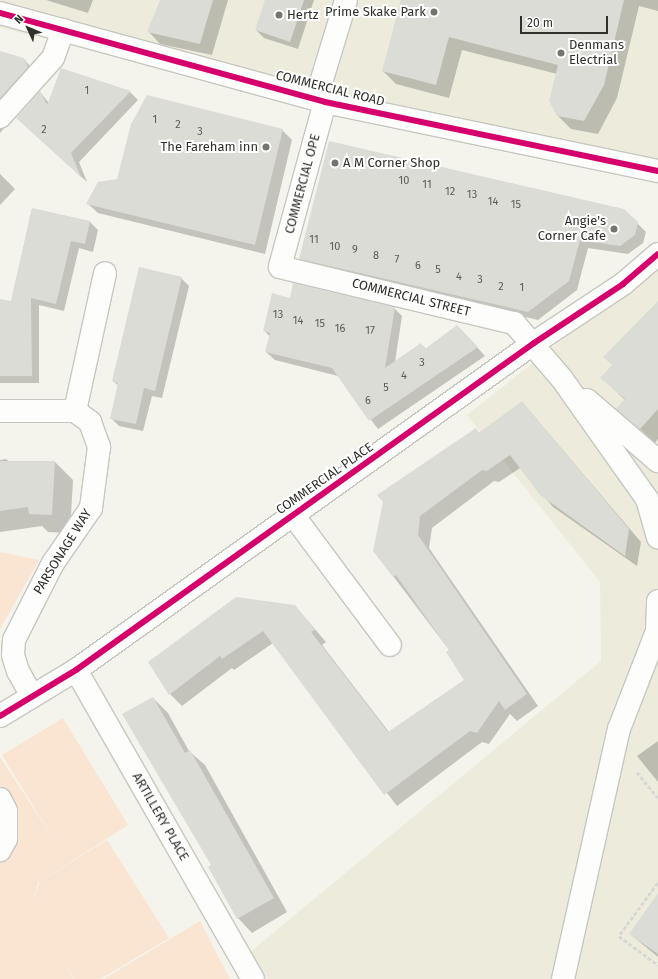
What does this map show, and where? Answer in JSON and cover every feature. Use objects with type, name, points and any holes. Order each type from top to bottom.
[{"type":"street","name":"COMMERCIAL OPE","points":[[280,267],[346,0]]},
{"type":"street","name":"COMMERCIAL ROAD","points":[[0,14],[321,100],[658,171]]},
{"type":"street","points":[[0,117],[54,58],[63,30]]},
{"type":"street","name":"COMMERCIAL PLACE","points":[[0,716],[76,670],[534,343],[623,284],[658,254]]},
{"type":"street","name":"COMMERCIAL STREET","points":[[280,267],[514,323],[534,343],[562,379]]},
{"type":"street","points":[[0,411],[75,411],[105,273]]},
{"type":"street","points":[[562,379],[658,461]]},
{"type":"street","points":[[562,379],[647,500],[658,537]]},
{"type":"street","name":"PARSONAGE WAY","points":[[32,696],[16,666],[14,640],[53,563],[91,508],[96,478],[99,447],[90,422],[75,411]]},
{"type":"street","points":[[293,515],[390,645]]},
{"type":"street","points":[[563,979],[619,729],[657,631],[658,601]]},
{"type":"street","name":"ARTILLERY PLACE","points":[[76,670],[249,972]]},
{"type":"street","points":[[0,799],[6,812],[6,839],[0,850]]},
{"type":"path","points":[[658,883],[619,936],[658,965]]},
{"type":"shaded area","points":[[0,0],[658,0],[658,177],[0,28]]},
{"type":"shaded area","points":[[658,264],[658,979],[268,979],[250,952],[601,661],[600,582],[467,415]]},
{"type":"shaded area","points":[[0,552],[39,560],[0,629]]},
{"type":"shaded area","points":[[63,718],[128,825],[38,883],[32,903],[40,882],[107,840],[169,938],[100,979],[74,979],[66,965],[73,979],[0,979],[0,757],[56,843],[2,755]]},
{"type":"shaded area","points":[[200,921],[230,979],[104,979]]},
{"type":"building","points":[[160,0],[213,0],[200,44],[147,32]]},
{"type":"building","name":"Hertz","points":[[265,0],[304,0],[290,42],[255,30]]},
{"type":"building","name":"Denmans Electrial","points":[[401,0],[624,0],[604,85],[584,121],[557,116],[549,101],[558,65],[449,37],[436,85],[382,71]]},
{"type":"building","points":[[0,51],[24,58],[28,67],[0,98]]},
{"type":"building","points":[[61,68],[131,91],[71,153],[81,177],[16,118],[40,91],[47,105]]},
{"type":"building","points":[[147,95],[283,129],[255,245],[86,204],[98,182],[117,179],[131,124]]},
{"type":"building","points":[[329,141],[624,209],[638,222],[635,235],[620,246],[580,240],[569,281],[528,312],[299,259]]},
{"type":"building","points":[[32,208],[90,221],[85,244],[71,241],[56,304],[31,298],[32,376],[0,376],[0,299],[11,301]]},
{"type":"building","points":[[139,267],[182,277],[155,391],[144,388],[136,424],[110,419],[118,383],[112,381]]},
{"type":"building","points":[[293,283],[395,307],[385,368],[421,343],[425,349],[457,325],[478,347],[369,421],[332,368],[265,352],[270,333],[263,331],[272,293],[290,298]]},
{"type":"building","points":[[658,301],[658,409],[640,429],[616,409],[625,399],[600,378],[612,365],[603,357]]},
{"type":"building","points":[[522,401],[629,529],[625,556],[540,495],[510,455],[487,471],[482,470],[420,516],[418,535],[527,694],[505,710],[499,701],[477,733],[470,731],[384,795],[263,631],[222,659],[220,656],[169,695],[148,662],[236,597],[295,605],[315,630],[311,632],[388,732],[464,680],[446,652],[449,650],[396,575],[393,577],[373,551],[383,502],[377,495],[476,428],[479,433]]},
{"type":"building","points":[[0,461],[55,461],[52,515],[29,514],[28,507],[0,511]]},
{"type":"building","points":[[153,697],[185,753],[190,750],[274,898],[237,919],[208,867],[211,865],[122,714]]},
{"type":"building","points":[[658,893],[658,954],[629,934]]},
{"type":"cycle path","points":[[0,13],[325,102],[658,171]]},
{"type":"cycle path","points":[[0,716],[76,670],[534,343],[623,284],[658,254]]},
{"type":"place","name":"Prime Skake Park","points":[[434,12]]},
{"type":"place","name":"Hertz","points":[[279,15]]},
{"type":"place","name":"Denmans Electrial","points":[[561,53]]},
{"type":"place","name":"The Fareham inn","points":[[266,147]]},
{"type":"place","name":"A M Corner Shop","points":[[335,163]]},
{"type":"place","name":"Angie's Corner Cafe","points":[[614,229]]}]
